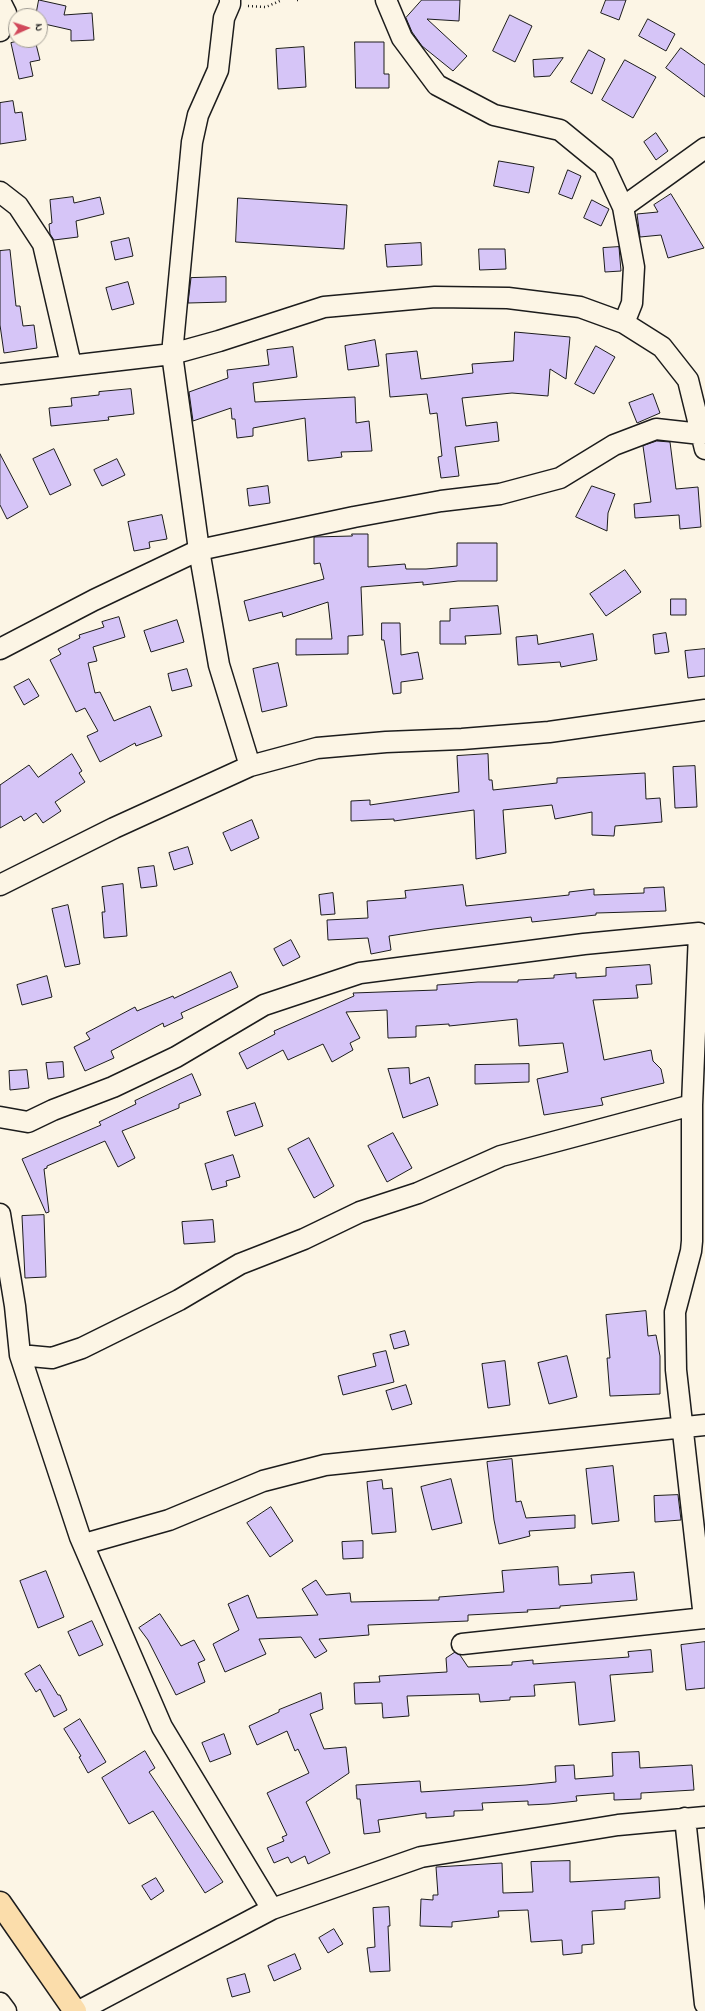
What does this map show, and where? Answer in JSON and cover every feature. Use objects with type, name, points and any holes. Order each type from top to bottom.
[{"type":"main road","points":[[0,1903],[75,2011]]},
{"type":"street","points":[[386,0],[402,38],[437,85],[494,115],[560,130],[604,166],[623,207],[634,267],[632,303],[624,323]]},
{"type":"street","points":[[0,1],[6,13],[0,31]]},
{"type":"street","points":[[230,2],[224,18],[218,70],[198,114],[192,142],[172,354],[199,550],[219,664],[250,766]]},
{"type":"street","points":[[623,207],[705,148]]},
{"type":"street","points":[[0,192],[18,206],[43,244],[71,365]]},
{"type":"street","points":[[0,374],[172,354],[219,341],[324,307],[435,297],[508,298],[572,306],[624,323],[662,347],[688,380],[703,442],[656,429],[614,445],[560,478],[500,494],[442,501],[376,513],[199,550],[94,600],[0,649]]},
{"type":"street","points":[[0,885],[114,828],[250,766],[317,748],[386,742],[462,739],[549,732],[705,710]]},
{"type":"street","points":[[0,1117],[28,1122],[53,1110],[113,1087],[176,1057],[264,1005],[360,973],[584,944],[702,933],[692,1105],[698,1250],[674,1312],[676,1370],[704,1618],[462,1644]]},
{"type":"street","points":[[20,1354],[52,1358],[82,1348],[180,1300],[240,1264],[304,1239],[360,1212],[418,1193],[501,1156],[692,1105]]},
{"type":"street","points":[[0,1214],[15,1306],[20,1354],[80,1537],[162,1727],[272,1908]]},
{"type":"street","points":[[84,1544],[168,1520],[263,1481],[325,1465],[683,1426],[705,1425]]},
{"type":"street","points":[[78,2011],[272,1908],[421,1857],[618,1825],[705,1817]]},
{"type":"street","points":[[685,1818],[705,2004]]},
{"type":"street","points":[[0,2003],[6,2011]]},
{"type":"path","points":[[230,2],[266,7],[282,0]]},
{"type":"building","points":[[39,0],[66,6],[64,15],[92,13],[94,40],[71,41],[71,30],[48,25],[48,8],[38,8]]},
{"type":"building","points":[[422,0],[460,0],[459,21],[427,19],[467,56],[453,71],[422,46],[412,32],[406,18]]},
{"type":"building","points":[[606,0],[626,0],[619,20],[601,13]]},
{"type":"building","points":[[510,15],[532,26],[515,62],[493,51]]},
{"type":"building","points":[[648,19],[675,34],[666,51],[639,36]]},
{"type":"building","points":[[355,42],[384,42],[384,74],[389,74],[389,88],[356,88]]},
{"type":"building","points":[[304,47],[306,87],[278,89],[276,49]]},
{"type":"building","points":[[12,48],[37,48],[40,60],[30,62],[33,76],[19,79]]},
{"type":"building","points":[[681,48],[705,65],[705,97],[666,68]]},
{"type":"building","points":[[589,50],[605,59],[592,94],[571,82]]},
{"type":"building","points":[[563,58],[550,76],[534,77],[533,60]]},
{"type":"building","points":[[625,60],[656,77],[633,118],[602,100]]},
{"type":"building","points":[[13,101],[15,113],[22,112],[26,140],[0,144],[0,103]]},
{"type":"building","points":[[656,133],[668,151],[656,160],[644,142]]},
{"type":"building","points":[[499,161],[534,167],[529,193],[494,186]]},
{"type":"building","points":[[568,170],[581,176],[572,199],[559,194]]},
{"type":"building","points":[[671,194],[704,248],[668,258],[661,235],[640,237],[637,214],[658,212],[654,205]]},
{"type":"building","points":[[73,197],[74,203],[100,197],[104,214],[76,221],[78,237],[54,240],[50,234],[49,224],[52,223],[50,200]]},
{"type":"building","points":[[238,198],[347,205],[344,249],[236,242]]},
{"type":"building","points":[[592,200],[609,209],[601,226],[584,218]]},
{"type":"building","points":[[129,238],[133,256],[115,260],[111,242]]},
{"type":"building","points":[[421,243],[422,265],[387,267],[385,245]]},
{"type":"building","points":[[619,247],[621,271],[605,272],[603,248]]},
{"type":"building","points":[[479,249],[505,249],[506,269],[480,270]]},
{"type":"building","points":[[10,250],[16,306],[20,306],[23,326],[34,325],[37,348],[4,353],[0,325],[0,251]]},
{"type":"building","points":[[226,277],[226,302],[188,303],[191,278]]},
{"type":"building","points":[[128,282],[134,304],[112,310],[106,288]]},
{"type":"building","points":[[515,332],[570,337],[566,379],[550,369],[548,396],[512,393],[462,398],[466,426],[497,422],[499,441],[455,447],[459,476],[441,478],[438,457],[442,456],[437,413],[430,414],[427,394],[390,397],[386,354],[417,351],[421,379],[473,373],[472,364],[513,361]]},
{"type":"building","points":[[375,340],[379,366],[348,370],[345,346]]},
{"type":"building","points":[[596,346],[615,357],[594,394],[575,384]]},
{"type":"building","points":[[293,347],[297,377],[253,383],[255,402],[355,397],[356,423],[369,421],[372,451],[341,452],[342,457],[308,461],[305,418],[253,428],[253,436],[237,438],[235,419],[232,419],[231,408],[193,421],[189,392],[228,378],[227,370],[269,365],[267,350]]},
{"type":"building","points":[[131,389],[134,414],[108,417],[109,420],[51,426],[49,408],[72,406],[71,398],[99,395],[99,392]]},
{"type":"building","points":[[653,394],[660,413],[637,423],[629,403]]},
{"type":"building","points":[[657,441],[670,442],[676,489],[698,487],[701,527],[680,529],[679,515],[635,518],[634,504],[651,502],[643,446]]},
{"type":"building","points":[[54,449],[71,485],[50,495],[33,459]]},
{"type":"building","points":[[0,454],[28,507],[7,519],[0,505]]},
{"type":"building","points":[[117,459],[125,475],[102,486],[94,470]]},
{"type":"building","points":[[268,486],[270,503],[249,506],[247,489]]},
{"type":"building","points":[[592,486],[615,494],[608,513],[607,531],[576,517]]},
{"type":"building","points":[[162,515],[167,539],[149,542],[150,548],[134,551],[128,522]]},
{"type":"building","points":[[352,534],[368,534],[368,567],[405,564],[406,569],[426,569],[457,566],[457,543],[497,543],[497,581],[458,581],[423,585],[423,582],[361,587],[363,635],[348,636],[348,654],[296,655],[296,639],[332,639],[328,602],[283,617],[282,612],[249,621],[244,601],[324,579],[320,563],[314,564],[314,537],[352,536]]},
{"type":"building","points":[[625,570],[641,592],[606,616],[590,594]]},
{"type":"building","points":[[671,599],[686,599],[686,615],[671,615]]},
{"type":"building","points":[[498,606],[501,634],[465,636],[466,644],[440,644],[440,621],[450,621],[450,609]]},
{"type":"building","points":[[119,617],[125,637],[93,647],[97,661],[88,663],[95,693],[100,692],[114,721],[150,706],[162,736],[136,746],[135,743],[100,762],[87,736],[98,731],[85,708],[76,712],[50,660],[61,654],[58,649],[80,638],[79,635],[104,627],[102,622]]},
{"type":"building","points":[[177,620],[184,642],[151,652],[144,631]]},
{"type":"building","points":[[382,623],[400,623],[401,655],[418,652],[423,679],[401,682],[401,693],[393,694],[384,640],[382,640]]},
{"type":"building","points":[[666,633],[669,652],[655,654],[653,635]]},
{"type":"building","points":[[593,634],[597,660],[561,667],[560,662],[518,665],[516,637],[537,635],[538,644]]},
{"type":"building","points":[[705,649],[705,676],[688,678],[685,651]]},
{"type":"building","points":[[278,663],[287,706],[262,712],[253,669]]},
{"type":"building","points":[[187,669],[192,686],[172,691],[168,674]]},
{"type":"building","points":[[29,679],[39,696],[24,705],[14,687]]},
{"type":"building","points":[[72,754],[82,771],[79,773],[85,782],[55,802],[61,811],[43,823],[36,813],[24,821],[21,816],[0,828],[0,785],[29,765],[38,777]]},
{"type":"building","points":[[488,754],[489,780],[492,780],[493,790],[557,783],[557,778],[645,773],[646,799],[660,798],[662,822],[615,826],[614,836],[592,835],[592,812],[555,819],[552,805],[503,810],[506,853],[476,859],[474,810],[394,821],[394,819],[351,821],[351,801],[370,800],[370,805],[459,792],[457,756]]},
{"type":"building","points":[[695,766],[697,807],[675,808],[673,767]]},
{"type":"building","points":[[252,820],[259,838],[231,851],[223,833]]},
{"type":"building","points":[[188,847],[193,864],[174,870],[169,853]]},
{"type":"building","points":[[154,866],[157,886],[141,888],[138,868]]},
{"type":"building","points":[[123,884],[127,936],[104,938],[102,912],[105,912],[102,887]]},
{"type":"building","points":[[463,885],[466,906],[569,895],[569,892],[594,889],[594,895],[644,893],[644,888],[664,887],[666,911],[596,913],[596,915],[532,922],[531,917],[434,929],[389,936],[391,950],[371,954],[368,938],[328,940],[327,920],[368,918],[367,901],[406,898],[405,891]]},
{"type":"building","points":[[333,893],[335,914],[321,915],[319,895]]},
{"type":"building","points":[[68,905],[80,964],[65,967],[52,909]]},
{"type":"building","points":[[291,940],[300,957],[283,966],[274,949]]},
{"type":"building","points":[[650,965],[652,984],[636,985],[638,998],[593,1000],[604,1060],[651,1050],[653,1061],[661,1069],[664,1083],[601,1098],[603,1105],[544,1115],[537,1079],[568,1072],[563,1043],[519,1046],[517,1019],[449,1026],[449,1024],[416,1026],[416,1037],[388,1038],[387,1010],[346,1012],[360,1038],[350,1043],[353,1050],[332,1062],[323,1044],[288,1060],[283,1050],[247,1069],[239,1053],[275,1034],[274,1031],[354,996],[353,993],[437,990],[437,985],[478,982],[518,982],[518,980],[554,978],[554,975],[576,973],[576,978],[606,976],[606,968]]},
{"type":"building","points":[[231,972],[238,987],[181,1013],[183,1018],[164,1027],[163,1023],[111,1051],[114,1058],[85,1071],[74,1047],[90,1039],[86,1033],[135,1007],[137,1011],[173,996],[174,998]]},
{"type":"building","points":[[47,976],[52,997],[22,1005],[17,985]]},
{"type":"building","points":[[63,1062],[64,1077],[48,1079],[46,1063]]},
{"type":"building","points":[[529,1064],[529,1082],[475,1084],[475,1065]]},
{"type":"building","points":[[409,1068],[410,1084],[429,1077],[438,1105],[403,1118],[388,1069]]},
{"type":"building","points":[[27,1070],[29,1088],[10,1090],[9,1071]]},
{"type":"building","points":[[192,1074],[201,1095],[179,1104],[179,1108],[122,1131],[135,1158],[118,1167],[105,1141],[47,1166],[47,1168],[44,1169],[49,1212],[46,1213],[22,1159],[101,1125],[99,1122],[136,1104],[135,1101]]},
{"type":"building","points":[[255,1103],[263,1126],[235,1136],[227,1112]]},
{"type":"building","points":[[393,1133],[412,1168],[387,1182],[368,1146]]},
{"type":"building","points":[[309,1138],[334,1186],[314,1198],[288,1149]]},
{"type":"building","points":[[233,1155],[240,1177],[226,1181],[227,1186],[212,1190],[205,1164]]},
{"type":"building","points":[[44,1215],[46,1277],[25,1278],[22,1216]]},
{"type":"building","points":[[213,1220],[215,1242],[184,1244],[182,1222]]},
{"type":"building","points":[[646,1311],[648,1336],[656,1335],[660,1356],[660,1394],[610,1396],[607,1358],[610,1358],[606,1315]]},
{"type":"building","points":[[405,1331],[409,1345],[394,1349],[390,1335]]},
{"type":"building","points":[[386,1351],[394,1382],[343,1395],[338,1376],[376,1366],[373,1354]]},
{"type":"building","points":[[567,1356],[577,1397],[549,1404],[538,1363]]},
{"type":"building","points":[[505,1361],[510,1405],[488,1408],[482,1364]]},
{"type":"building","points":[[406,1385],[412,1404],[392,1410],[386,1391]]},
{"type":"building","points":[[512,1459],[516,1502],[521,1501],[526,1518],[575,1515],[575,1528],[529,1531],[530,1536],[499,1544],[494,1520],[487,1462]]},
{"type":"building","points":[[613,1466],[619,1521],[592,1524],[586,1469]]},
{"type":"building","points":[[451,1479],[462,1523],[432,1530],[421,1487]]},
{"type":"building","points":[[382,1480],[383,1489],[392,1488],[396,1532],[372,1534],[367,1482]]},
{"type":"building","points":[[678,1495],[681,1520],[655,1522],[654,1496]]},
{"type":"building","points":[[271,1507],[293,1541],[270,1557],[247,1523]]},
{"type":"building","points":[[363,1541],[363,1558],[343,1559],[342,1542]]},
{"type":"building","points":[[558,1567],[559,1585],[592,1583],[591,1575],[634,1572],[637,1600],[560,1606],[560,1608],[527,1610],[528,1612],[468,1615],[468,1621],[368,1625],[369,1635],[319,1639],[327,1651],[315,1658],[301,1637],[259,1639],[266,1654],[225,1672],[213,1644],[239,1630],[228,1604],[248,1595],[257,1618],[318,1615],[302,1589],[316,1580],[326,1595],[350,1593],[351,1602],[439,1600],[439,1597],[504,1592],[502,1571]]},
{"type":"building","points":[[46,1571],[64,1617],[38,1628],[20,1581]]},
{"type":"building","points":[[160,1614],[181,1646],[194,1640],[205,1660],[198,1663],[205,1682],[176,1695],[148,1640],[139,1628]]},
{"type":"building","points":[[92,1621],[103,1645],[79,1656],[68,1632]]},
{"type":"building","points":[[705,1642],[705,1688],[686,1690],[681,1645]]},
{"type":"building","points":[[651,1650],[653,1672],[610,1675],[615,1721],[579,1725],[575,1682],[534,1685],[535,1696],[510,1697],[510,1700],[480,1702],[479,1694],[407,1696],[409,1716],[383,1718],[382,1703],[355,1704],[354,1683],[380,1682],[379,1676],[447,1672],[446,1658],[455,1652],[460,1655],[468,1667],[512,1665],[512,1662],[533,1660],[533,1664],[629,1657],[628,1652]]},
{"type":"building","points":[[40,1665],[58,1695],[60,1695],[67,1710],[54,1717],[40,1689],[36,1692],[25,1674]]},
{"type":"building","points":[[321,1693],[323,1709],[310,1714],[324,1749],[346,1747],[349,1773],[306,1802],[330,1853],[308,1864],[305,1856],[291,1863],[288,1857],[274,1863],[267,1848],[284,1841],[282,1837],[287,1835],[267,1793],[309,1773],[298,1749],[295,1751],[287,1731],[257,1745],[249,1726],[279,1712],[279,1710]]},
{"type":"building","points":[[80,1719],[106,1762],[88,1773],[79,1757],[81,1756],[64,1729]]},
{"type":"building","points":[[224,1734],[231,1754],[210,1762],[202,1743]]},
{"type":"building","points":[[145,1751],[155,1768],[149,1772],[223,1882],[205,1893],[153,1811],[129,1824],[102,1778]]},
{"type":"building","points":[[639,1752],[640,1768],[692,1765],[694,1790],[641,1793],[641,1799],[614,1800],[614,1793],[576,1796],[577,1801],[549,1804],[528,1805],[528,1801],[482,1803],[483,1810],[454,1811],[454,1816],[426,1818],[426,1813],[378,1820],[380,1832],[364,1834],[360,1799],[357,1799],[356,1785],[420,1781],[421,1792],[526,1785],[556,1782],[555,1766],[574,1765],[575,1779],[613,1776],[612,1753]]},
{"type":"building","points":[[570,1861],[570,1882],[659,1877],[660,1898],[625,1901],[625,1909],[592,1911],[594,1944],[582,1945],[582,1953],[563,1955],[562,1940],[531,1942],[528,1910],[498,1911],[499,1917],[452,1922],[452,1927],[420,1926],[421,1899],[433,1900],[433,1895],[438,1895],[436,1867],[502,1863],[503,1893],[533,1892],[531,1862]]},
{"type":"building","points":[[156,1878],[164,1891],[151,1900],[142,1886]]},
{"type":"building","points":[[389,1907],[390,1926],[388,1926],[390,1971],[370,1972],[367,1948],[375,1947],[373,1908]]},
{"type":"building","points":[[334,1929],[343,1944],[328,1953],[319,1938]]},
{"type":"building","points":[[295,1954],[301,1969],[274,1981],[268,1966]]},
{"type":"building","points":[[245,1974],[250,1992],[232,1997],[227,1979]]}]
